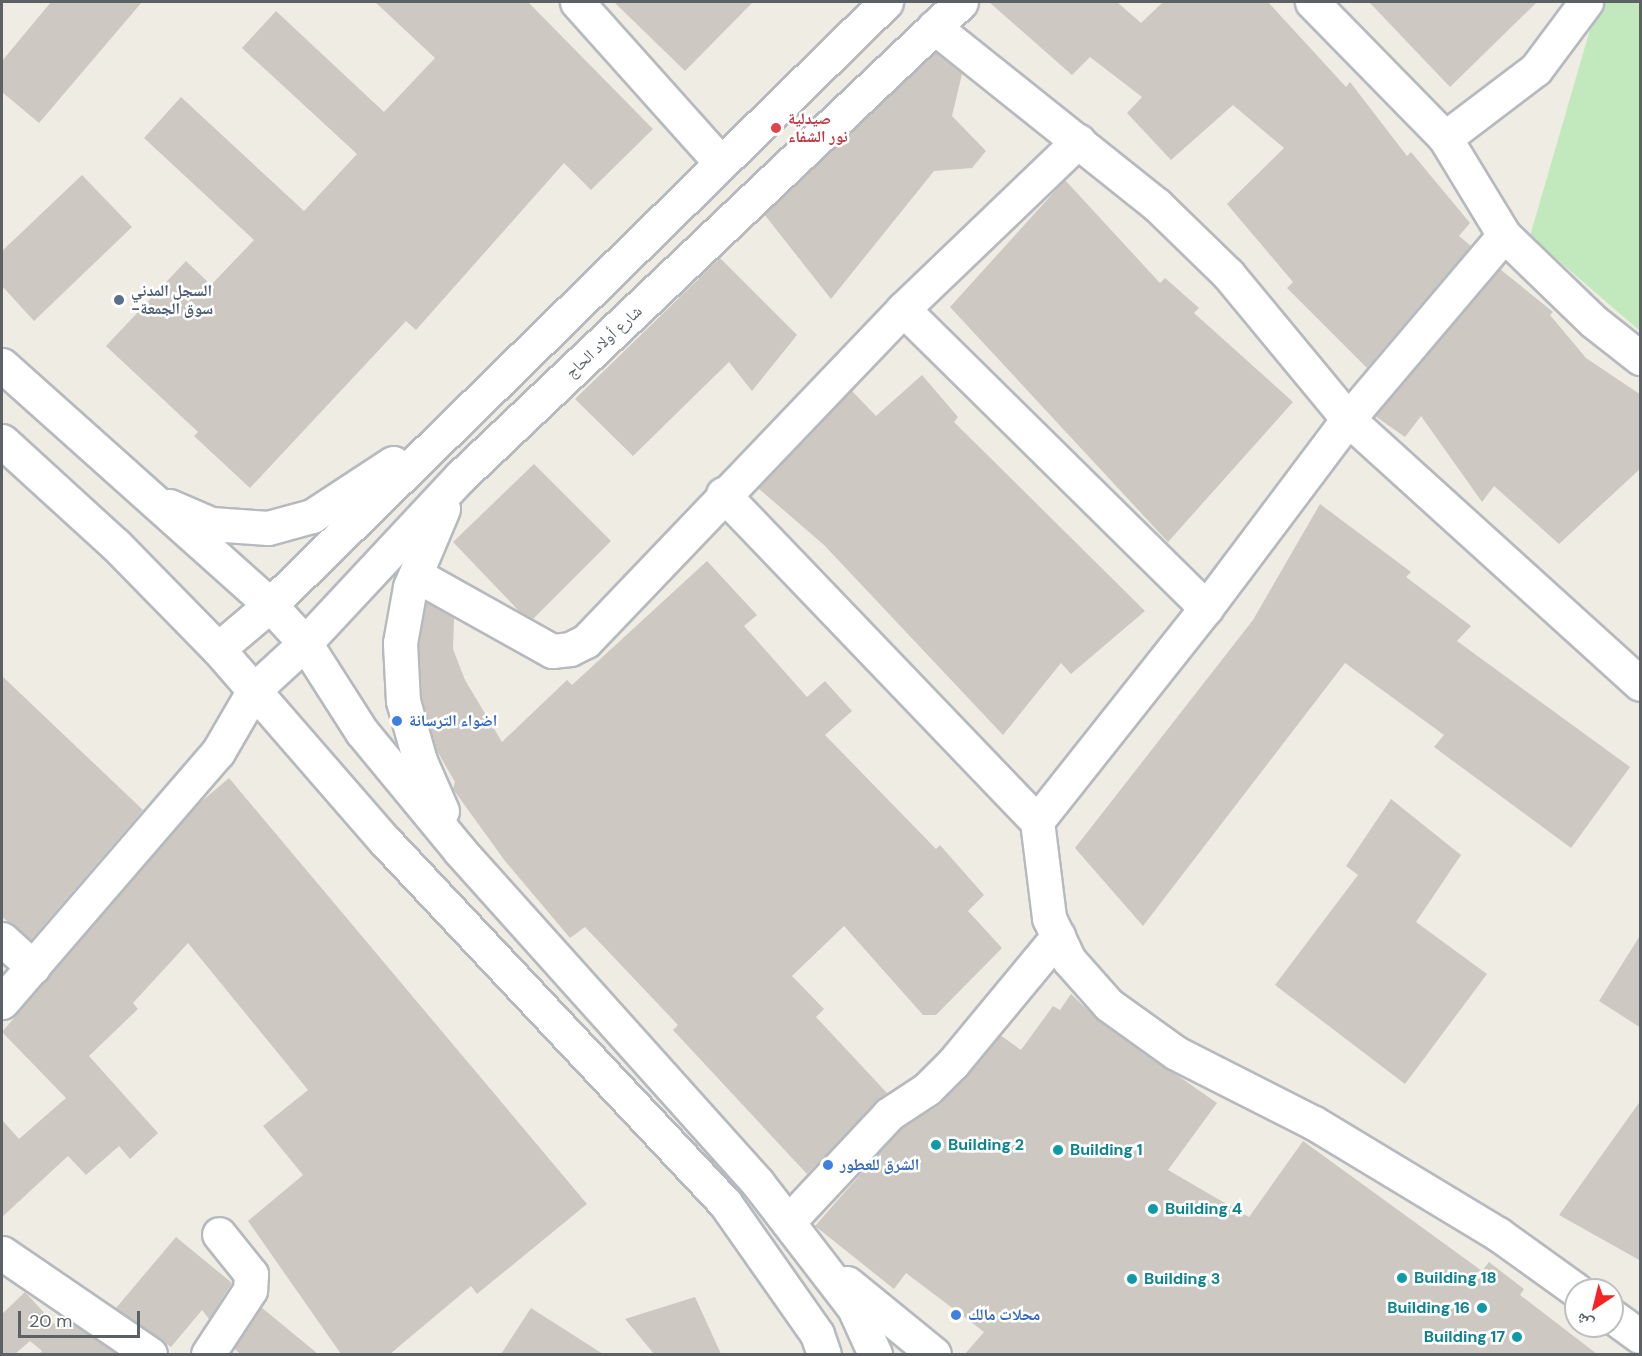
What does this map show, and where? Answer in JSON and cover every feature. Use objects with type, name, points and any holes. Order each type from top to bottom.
[{"type":"street","points":[[577,2],[719,160]]},
{"type":"street","points":[[218,649],[270,605],[719,160],[885,2]]},
{"type":"street","name":"شارع أولاد الحاج","points":[[2,1002],[218,752],[254,690],[305,642],[460,477],[961,2]]},
{"type":"street","points":[[1312,2],[1445,138],[1504,235],[1593,321],[1641,358]]},
{"type":"street","points":[[1445,138],[1536,69],[1586,2]]},
{"type":"street","points":[[934,27],[1157,205],[1227,274],[1348,419],[1641,684]]},
{"type":"street","points":[[416,575],[552,651],[570,649],[586,641],[723,494],[903,309],[1078,141]]},
{"type":"street","points":[[1037,821],[1206,608],[1348,419],[1504,235]]},
{"type":"street","points":[[903,309],[1206,608]]},
{"type":"street","points":[[2,365],[115,469],[270,605],[305,642],[362,732],[460,851],[758,1182],[854,1308],[875,1354]]},
{"type":"street","points":[[2,441],[116,545],[218,649],[386,842],[725,1203],[817,1334],[824,1354]]},
{"type":"street","points":[[115,469],[177,512],[235,529],[268,528],[312,516],[387,466],[432,445]]},
{"type":"street","points":[[460,477],[429,535],[416,575],[400,643],[403,701],[420,761],[460,851]]},
{"type":"street","points":[[723,494],[1037,821],[1049,918],[1069,960],[1109,1005],[1176,1053],[1314,1123],[1498,1234],[1564,1281]]},
{"type":"street","points":[[788,1222],[889,1114],[927,1089],[953,1063],[1058,936]]},
{"type":"street","points":[[2,939],[33,967]]},
{"type":"street","points":[[208,1354],[250,1290],[251,1274],[219,1234]]},
{"type":"street","points":[[2,1253],[150,1354]]},
{"type":"street","points":[[813,1255],[934,1354]]},
{"type":"street","points":[[1624,1324],[1641,1336]]},
{"type":"green space","points":[[1598,2],[1640,2],[1640,331],[1530,236]]},
{"type":"building","points":[[51,2],[142,2],[39,123],[2,92],[2,61]]},
{"type":"building","points":[[375,2],[528,2],[653,129],[591,190],[564,163],[416,330],[406,321],[250,488],[194,436],[198,432],[106,346],[186,261],[211,285],[254,240],[144,138],[181,97],[304,211],[357,154],[242,48],[276,11],[384,112],[435,58]]},
{"type":"building","points":[[614,2],[753,2],[685,71]]},
{"type":"building","points":[[989,2],[1117,2],[1141,23],[1163,2],[1268,2],[1346,87],[1350,82],[1407,156],[1411,152],[1470,223],[1459,236],[1471,246],[1367,368],[1287,288],[1293,282],[1227,204],[1284,148],[1233,105],[1171,160],[1127,113],[1142,97],[1090,57],[1072,75]]},
{"type":"building","points":[[1369,2],[1537,2],[1450,87]]},
{"type":"building","points":[[936,52],[962,74],[952,116],[986,151],[972,168],[934,171],[831,299],[764,214]]},
{"type":"building","points":[[82,175],[132,227],[34,321],[2,286],[2,251]]},
{"type":"building","points":[[1065,180],[1160,283],[1165,278],[1199,308],[1194,313],[1293,402],[1168,542],[950,307]]},
{"type":"building","points":[[720,258],[797,335],[752,391],[729,362],[633,456],[575,399]]},
{"type":"building","points":[[1500,269],[1553,312],[1550,315],[1586,358],[1641,395],[1641,468],[1559,544],[1494,486],[1482,502],[1421,416],[1405,437],[1375,416]]},
{"type":"building","points":[[922,375],[958,417],[954,422],[1145,611],[1071,674],[1061,663],[1003,735],[824,545],[758,488],[851,390],[876,416]]},
{"type":"building","points":[[534,464],[611,541],[533,619],[519,611],[453,542]]},
{"type":"building","points":[[1320,504],[1411,572],[1406,577],[1471,626],[1457,641],[1630,767],[1571,848],[1434,747],[1444,735],[1345,663],[1143,926],[1075,848],[1253,620]]},
{"type":"building","points":[[707,561],[757,615],[744,626],[807,697],[825,681],[852,711],[825,735],[936,849],[940,845],[984,895],[968,911],[1002,948],[936,1015],[923,1015],[844,926],[792,976],[824,1009],[816,1017],[887,1093],[807,1174],[673,1030],[678,1025],[585,927],[570,938],[505,861],[453,789],[455,782],[436,749],[422,698],[419,644],[426,602],[454,618],[453,649],[465,680],[502,742],[567,680],[572,685]]},
{"type":"building","points":[[2,676],[143,810],[31,940],[2,917]]},
{"type":"building","points":[[229,778],[587,1204],[477,1294],[471,1286],[390,1354],[341,1354],[248,1221],[303,1175],[263,1126],[308,1090],[188,943],[133,1003],[138,1009],[89,1056],[158,1133],[130,1159],[119,1146],[86,1175],[68,1156],[2,1217],[2,1120],[19,1139],[66,1098],[2,1032],[196,806]]},
{"type":"building","points":[[1391,799],[1461,855],[1416,922],[1487,974],[1405,1084],[1275,985],[1358,875],[1346,866]]},
{"type":"building","points":[[1641,934],[1641,1028],[1599,1001]]},
{"type":"building","points":[[1071,994],[1098,1020],[1217,1103],[1168,1170],[1249,1217],[1303,1141],[1482,1271],[1489,1262],[1524,1289],[1520,1295],[1564,1329],[1564,1338],[1576,1338],[1597,1354],[965,1354],[984,1332],[906,1273],[894,1289],[815,1226],[901,1128],[939,1105],[1000,1035],[1021,1050],[1053,1006],[1060,1010]]},
{"type":"building","points":[[1641,1100],[1641,1261],[1559,1215]]},
{"type":"building","points":[[176,1237],[232,1283],[209,1319],[202,1310],[171,1347],[116,1308]]},
{"type":"building","points":[[25,1292],[59,1329],[67,1320],[117,1354],[39,1354],[42,1351],[30,1341],[15,1354],[2,1354],[2,1314]]},
{"type":"building","points":[[695,1297],[721,1354],[654,1354],[625,1319]]},
{"type":"building","points":[[261,1307],[318,1354],[240,1354],[234,1348]]},
{"type":"building","points":[[531,1308],[603,1354],[501,1354]]},
{"type":"place","name":"صيدلية نور الشفاء","points":[[776,128]]},
{"type":"place","name":"السجل المدني -سوق الجمعة","points":[[119,300]]},
{"type":"place","name":"اضواء الترسانة","points":[[397,721]]},
{"type":"place","name":"Building 2","points":[[936,1145]]},
{"type":"place","name":"Building 1","points":[[1058,1150]]},
{"type":"place","name":"الشرق للعطور","points":[[828,1165]]},
{"type":"place","name":"Building 4","points":[[1153,1209]]},
{"type":"place","name":"Building 18","points":[[1402,1278]]},
{"type":"place","name":"Building 3","points":[[1132,1279]]},
{"type":"place","name":"Building 16","points":[[1482,1308]]},
{"type":"place","name":"محلات مالك","points":[[956,1315]]},
{"type":"place","name":"Building 17","points":[[1517,1337]]}]
